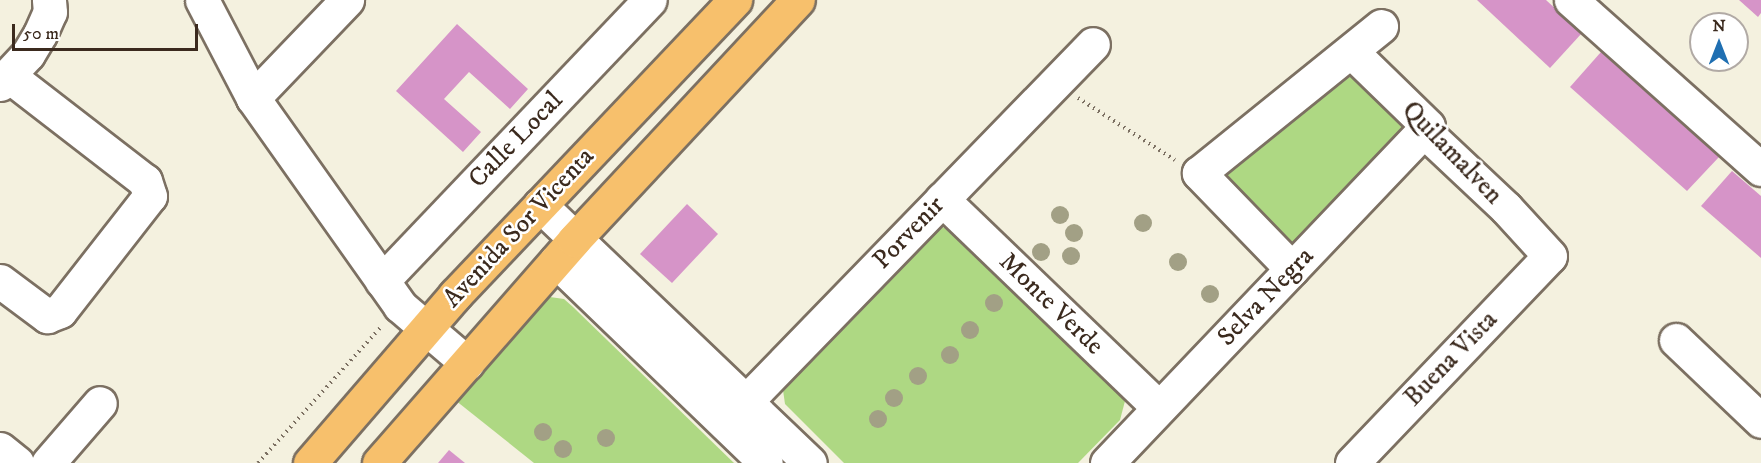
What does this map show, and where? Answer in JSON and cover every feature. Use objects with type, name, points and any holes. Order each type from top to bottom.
[{"type":"main road","name":"Avenida Sor Vicenta","points":[[310,463],[425,330],[735,0]]},
{"type":"main road","name":"Avenida Sor Vicenta","points":[[379,463],[565,251],[798,0]]},
{"type":"main road","points":[[540,205],[543,239],[565,251]]},
{"type":"street","points":[[0,281],[47,316],[60,311],[150,196],[145,181],[4,80],[40,34],[50,12],[49,0]]},
{"type":"street","points":[[202,0],[253,98],[400,306],[425,330],[466,363]]},
{"type":"street","points":[[253,98],[347,0]]},
{"type":"street","name":"Calle Local","points":[[382,280],[650,0]]},
{"type":"street","points":[[1571,0],[1761,169]]},
{"type":"street","points":[[1292,269],[1199,173],[1381,27]]},
{"type":"street","name":"Porvenir","points":[[735,413],[1093,44]]},
{"type":"street","name":"Quilamalven","points":[[1352,52],[1428,126],[1424,131],[1506,208],[1550,256]]},
{"type":"street","name":"Selva Negra","points":[[1107,463],[1424,131]]},
{"type":"street","name":"Monte Verde","points":[[942,199],[1159,408]]},
{"type":"street","points":[[565,251],[735,413],[810,463]]},
{"type":"street","name":"Buena Vista","points":[[1352,463],[1550,256]]},
{"type":"street","points":[[1676,340],[1761,421]]},
{"type":"street","points":[[48,463],[100,404]]},
{"type":"street","points":[[735,413],[766,463]]},
{"type":"street","points":[[0,449],[17,463]]},
{"type":"path","points":[[1055,82],[1126,132],[1199,173]]},
{"type":"green space","points":[[1348,68],[1410,125],[1288,250],[1218,172]]},
{"type":"green space","points":[[932,223],[955,232],[1125,401],[1120,420],[1078,463],[844,463],[785,404],[783,390]]},
{"type":"green space","points":[[550,297],[564,299],[573,307],[734,463],[534,463],[455,400]]},
{"type":"building","points":[[1477,0],[1546,0],[1582,33],[1550,68]]},
{"type":"building","points":[[1739,0],[1761,0],[1761,13],[1758,17]]},
{"type":"building","points":[[457,24],[528,89],[510,109],[469,72],[444,99],[481,132],[463,152],[396,91]]},
{"type":"building","points":[[1601,52],[1719,157],[1687,191],[1570,87]]},
{"type":"building","points":[[1732,171],[1761,196],[1761,258],[1701,206]]},
{"type":"building","points":[[687,204],[718,234],[672,283],[640,254]]},
{"type":"building","points":[[449,450],[465,463],[438,463]]}]
